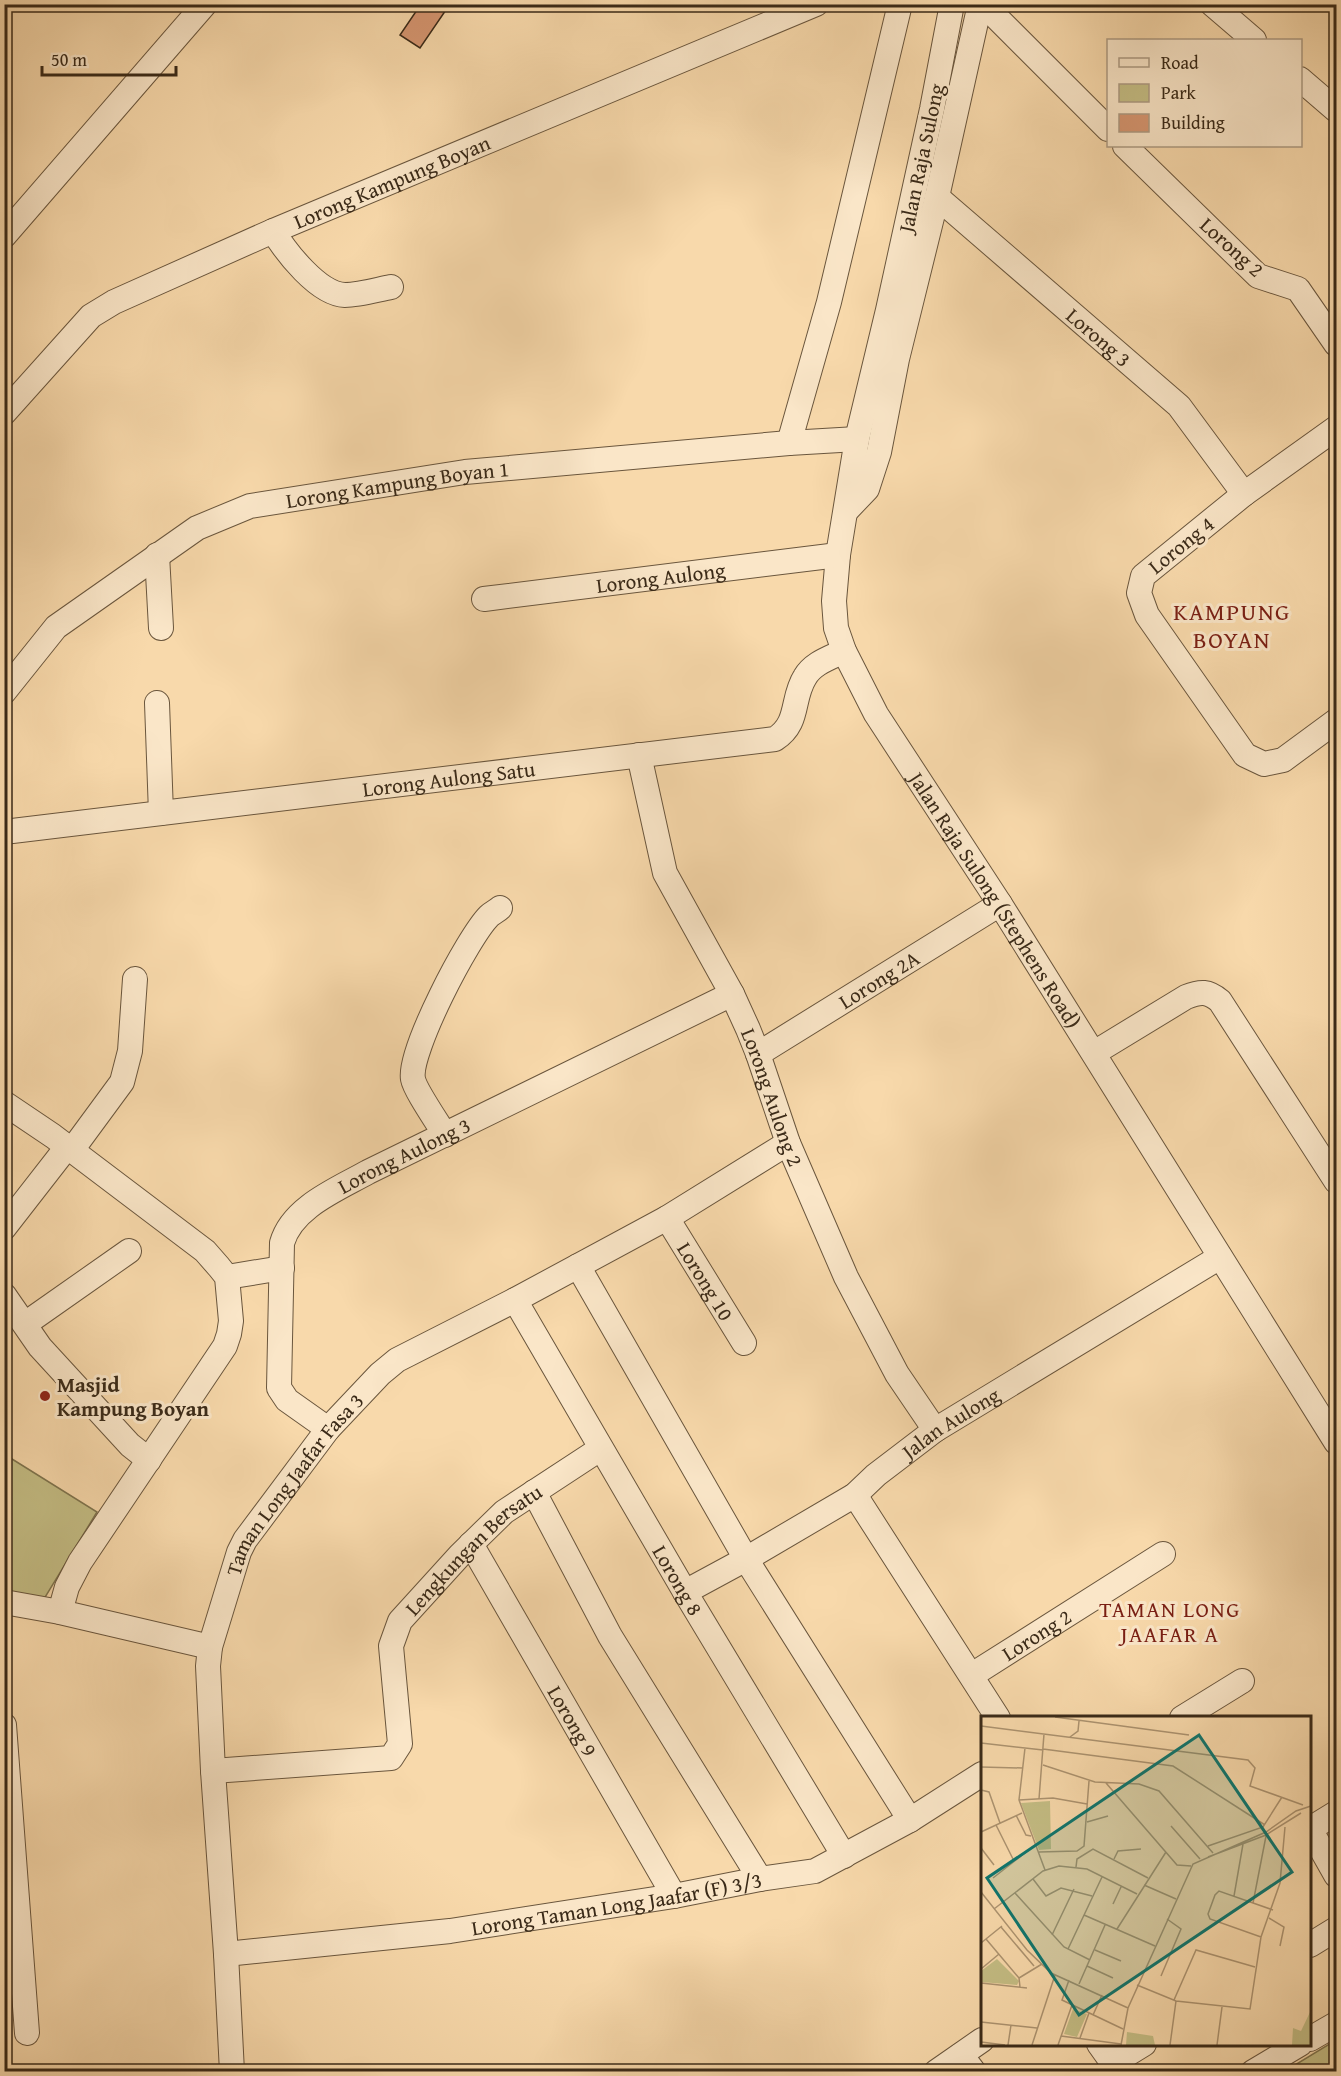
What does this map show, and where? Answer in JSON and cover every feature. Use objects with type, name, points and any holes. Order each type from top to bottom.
[{"type":"street","points":[[4,236],[205,4]]},
{"type":"street","name":"Lorong Kampung Boyan","points":[[4,413],[91,316],[114,302],[273,231],[816,4]]},
{"type":"street","points":[[789,443],[829,302],[900,4]]},
{"type":"street","name":"Jalan Raja Sulong","points":[[888,310],[942,63],[952,4]]},
{"type":"street","points":[[982,4],[1107,128]]},
{"type":"street","points":[[846,511],[867,489],[879,452],[897,359],[982,4]]},
{"type":"street","points":[[1212,4],[1253,39]]},
{"type":"street","points":[[1302,81],[1336,110]]},
{"type":"street","name":"Lorong 2","points":[[1126,147],[1258,276],[1298,289],[1336,344]]},
{"type":"street","name":"Lorong 3","points":[[937,197],[1179,406],[1244,495]]},
{"type":"street","points":[[273,231],[297,265],[327,289],[337,294],[346,295],[391,287]]},
{"type":"street","name":"Jalan Raja Sulong (Stephens Road)","points":[[888,310],[857,439],[838,555],[834,601],[836,628],[844,651],[876,714],[1000,904],[1336,1442]]},
{"type":"street","name":"Lorong 4","points":[[1336,428],[1244,495],[1143,576],[1139,593],[1147,615],[1245,755],[1264,764],[1283,760],[1336,721]]},
{"type":"street","name":"Lorong Kampung Boyan 1","points":[[4,692],[56,627],[197,528],[250,506],[465,472],[857,439]]},
{"type":"street","points":[[157,555],[161,628]]},
{"type":"street","name":"Lorong Aulong","points":[[484,599],[838,555]]},
{"type":"street","name":"Lorong Aulong Satu","points":[[4,832],[776,739],[792,722],[799,690],[806,675],[818,664],[844,651]]},
{"type":"street","points":[[157,703],[161,813]]},
{"type":"street","name":"Lorong Aulong 2","points":[[639,755],[665,873],[732,994],[758,1054],[788,1143],[846,1277],[897,1374],[935,1430]]},
{"type":"street","name":"Lorong 2A","points":[[758,1054],[1000,904]]},
{"type":"street","points":[[445,1135],[413,1080],[413,1067],[426,1030],[458,964],[488,916],[500,908]]},
{"type":"street","points":[[4,1228],[122,1082],[130,1051],[135,979]]},
{"type":"street","points":[[1094,1053],[1186,997],[1199,992],[1210,993],[1220,1001],[1336,1181]]},
{"type":"street","name":"Lorong Aulong 3","points":[[328,1429],[287,1400],[279,1388],[282,1243],[285,1231],[310,1207],[368,1172],[732,994]]},
{"type":"street","points":[[4,1103],[205,1251],[226,1277],[231,1321],[225,1346],[80,1562],[67,1587],[60,1612]]},
{"type":"street","name":"Taman Long Jaafar Fasa 3","points":[[232,2072],[208,1665],[210,1647],[239,1552],[245,1540],[328,1429],[380,1374],[397,1360],[515,1300],[667,1218],[788,1143]]},
{"type":"street","name":"Lorong 10","points":[[667,1218],[744,1343]]},
{"type":"street","points":[[25,1324],[129,1251]]},
{"type":"street","name":"Jalan Aulong","points":[[685,1592],[855,1495],[876,1474],[935,1430],[1221,1257]]},
{"type":"street","points":[[578,1266],[746,1559],[910,1820]]},
{"type":"street","points":[[226,1277],[282,1268]]},
{"type":"street","points":[[4,1295],[40,1347],[130,1445],[149,1460]]},
{"type":"street","name":"Lorong 8","points":[[515,1300],[600,1449],[844,1856]]},
{"type":"street","name":"Lengkungan Bersatu","points":[[213,1771],[391,1758],[398,1751],[400,1744],[391,1646],[400,1621],[504,1512],[600,1449]]},
{"type":"street","points":[[534,1492],[610,1636],[760,1880]]},
{"type":"street","points":[[855,1495],[997,1716]]},
{"type":"street","name":"Lorong 9","points":[[471,1544],[674,1896]]},
{"type":"street","name":"Lorong 2","points":[[972,1675],[1163,1554]]},
{"type":"street","points":[[4,1602],[60,1612],[210,1647]]},
{"type":"street","points":[[1185,1716],[1242,1681]]},
{"type":"street","points":[[4,1725],[7,1815],[27,2033]]},
{"type":"street","name":"Lorong Taman Long Jaafar (F) 3/3","points":[[226,1954],[450,1931],[815,1871],[910,1820],[981,1775]]},
{"type":"street","points":[[1311,1828],[1336,1813]]},
{"type":"street","points":[[1311,1831],[1336,1875]]},
{"type":"street","points":[[1311,1944],[1336,1929]]},
{"type":"street","points":[[1311,2038],[1336,2024]]},
{"type":"street","points":[[936,2072],[968,2063],[981,2042]]},
{"type":"street","points":[[1110,2060],[1140,2046]]},
{"type":"street","points":[[1253,2072],[1297,2046]]},
{"type":"green space","points":[[4,1454],[97,1512],[44,1599],[5,1591]]},
{"type":"green space","points":[[1336,2040],[1336,2071],[1285,2071]]},
{"type":"building","points":[[421,4],[450,4],[420,48],[400,35]]},
{"type":"place","name":"Masjid Kampung Boyan","points":[[45,1396]]},
{"type":"district","name":"KAMPUNG BOYAN","points":[[1232,625]]},
{"type":"district","name":"TAMAN LONG JAAFAR A","points":[[1170,1622]]}]
